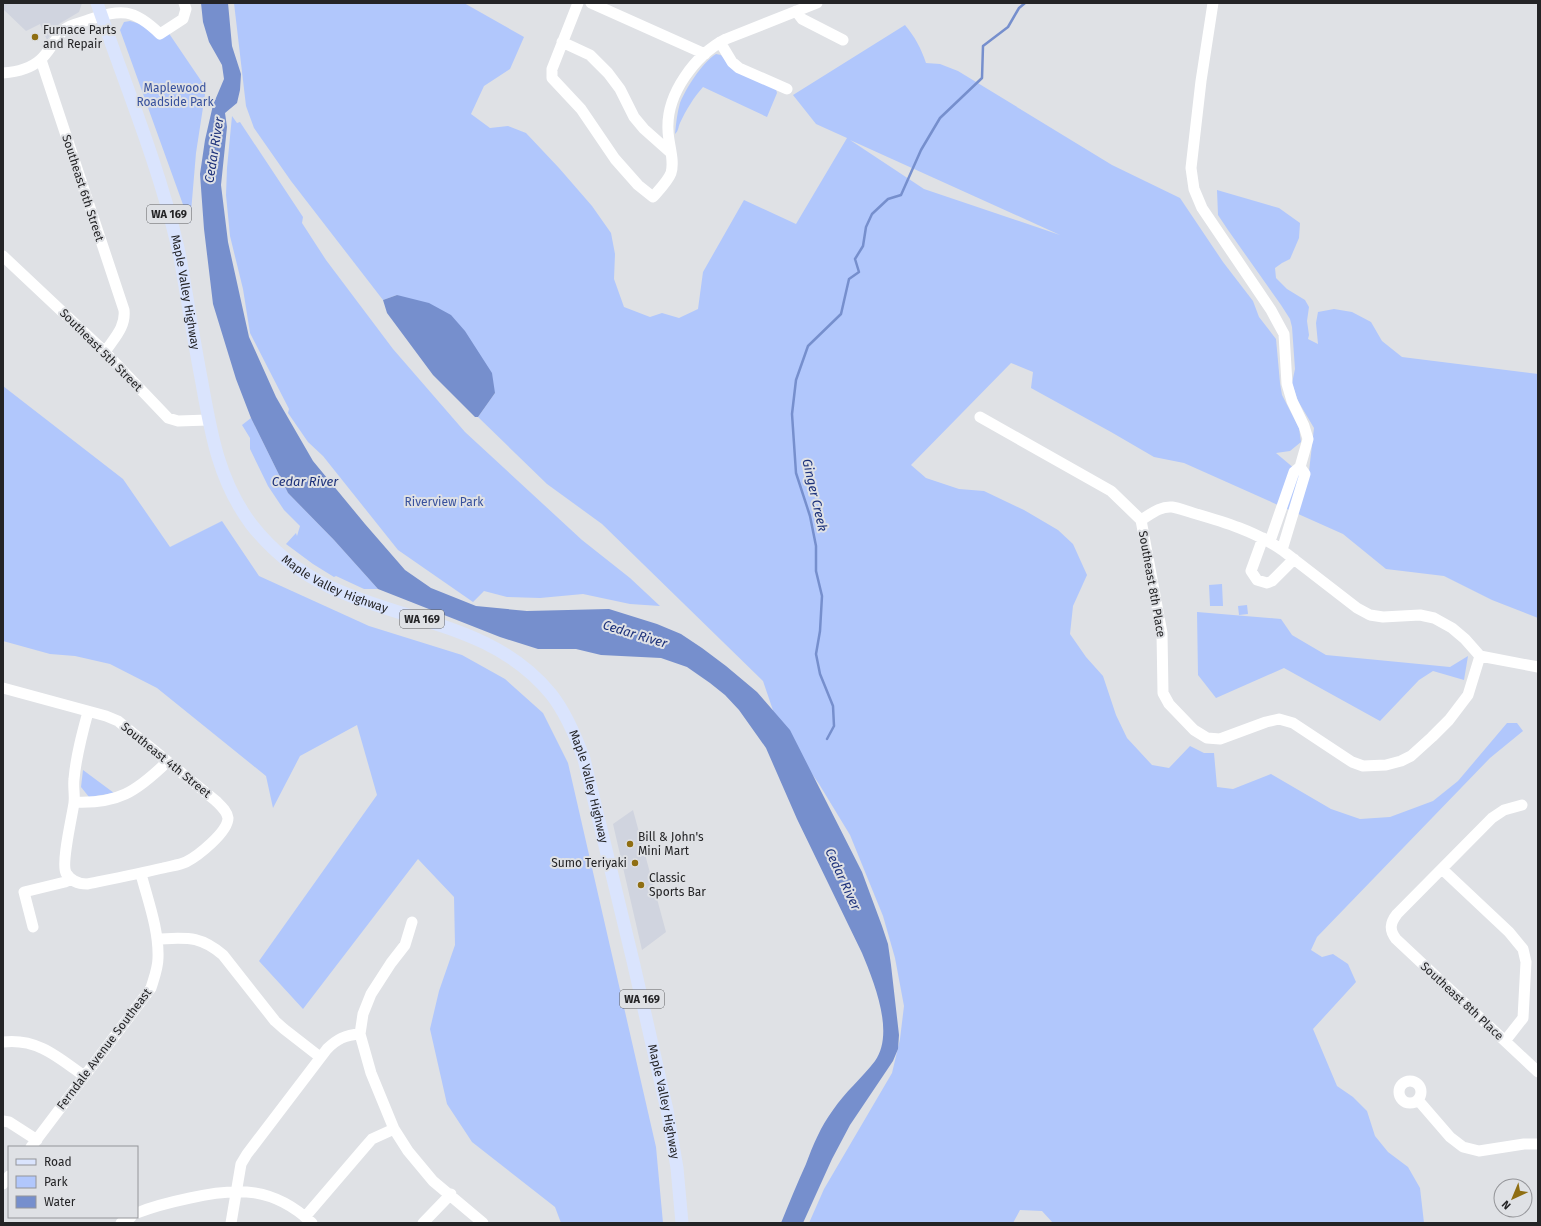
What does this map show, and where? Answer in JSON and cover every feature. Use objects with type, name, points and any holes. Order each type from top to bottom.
[{"type":"main road","name":"Maple Valley Highway","points":[[97,3],[164,195],[176,238],[208,420],[222,473],[241,509],[264,539],[282,556],[312,578],[331,588],[354,597],[476,638],[516,661],[551,694],[572,728],[584,759],[633,961],[672,1134],[680,1193],[682,1223]]},
{"type":"street","points":[[3,73],[15,72],[41,60],[57,37],[67,28],[102,16],[120,12],[137,15],[148,22],[160,34],[183,20],[186,9],[184,3]]},
{"type":"street","points":[[578,3],[552,69],[551,75],[553,81],[581,110],[615,159],[638,185],[653,197],[671,172],[672,163],[668,129],[669,115],[672,101],[688,73],[705,54],[720,42],[800,7],[817,3]]},
{"type":"street","points":[[591,3],[705,54]]},
{"type":"street","points":[[1213,3],[1200,81],[1190,168],[1194,189],[1202,208],[1271,310],[1284,334],[1287,384],[1292,401],[1304,426],[1308,439],[1300,467],[1294,472],[1267,540],[1251,572],[1257,580],[1267,583],[1272,581],[1294,559]]},
{"type":"street","points":[[800,7],[802,19],[843,40]]},
{"type":"street","points":[[562,42],[590,55],[608,73],[620,89],[634,117],[644,130],[671,153]]},
{"type":"street","points":[[720,42],[732,62],[739,68],[787,90]]},
{"type":"street","name":"Southeast 6th Street","points":[[41,60],[124,310],[125,319],[121,328],[104,352]]},
{"type":"street","name":"Southeast 5th Street","points":[[3,256],[104,352],[168,418],[178,421],[208,420]]},
{"type":"street","name":"Southeast 8th Place","points":[[980,417],[1111,491],[1141,520],[1162,633],[1163,693],[1169,704],[1194,730],[1206,738],[1220,739],[1266,722],[1279,719],[1293,723],[1352,762],[1364,766],[1386,765],[1401,761],[1411,756],[1432,737],[1449,720],[1468,695],[1480,656]]},
{"type":"street","points":[[1282,550],[1305,474],[1300,467]]},
{"type":"street","points":[[1141,520],[1158,509],[1172,507],[1253,532],[1282,550],[1357,608],[1370,616],[1383,617],[1420,615],[1434,618],[1461,635],[1480,656],[1538,667]]},
{"type":"street","name":"Southeast 4th Street","points":[[3,688],[106,716],[118,721],[225,809],[228,818],[226,827],[217,838],[197,855],[186,862],[141,874]]},
{"type":"street","points":[[88,712],[77,757],[74,779],[74,802],[65,862],[66,873],[79,884],[87,884],[141,874]]},
{"type":"street","points":[[74,802],[90,803],[127,795],[147,782],[167,762]]},
{"type":"street","points":[[1505,1041],[1523,1018],[1526,962],[1523,949],[1509,932],[1442,869],[1492,818],[1504,810],[1522,805]]},
{"type":"street","name":"Southeast 8th Place","points":[[1442,869],[1392,920],[1392,934],[1396,940],[1538,1072]]},
{"type":"street","name":"Ferndale Avenue Southeast","points":[[34,1144],[151,988],[156,974],[158,959],[157,939],[141,874]]},
{"type":"street","points":[[34,927],[24,892],[72,879]]},
{"type":"street","points":[[412,922],[405,945],[391,963],[371,994],[363,1014],[360,1034],[371,1073],[394,1129],[421,1167],[433,1181],[451,1194],[483,1223]]},
{"type":"street","points":[[157,939],[188,938],[204,941],[214,947],[224,955],[280,1025],[320,1057]]},
{"type":"street","points":[[231,1223],[241,1164],[247,1154],[326,1048],[339,1038],[348,1034],[360,1034]]},
{"type":"street","points":[[3,1042],[15,1041],[33,1044],[50,1051],[84,1076]]},
{"type":"street","points":[[1418,1100],[1450,1137],[1463,1147],[1479,1151],[1524,1144],[1538,1144]]},
{"type":"street","points":[[3,1121],[9,1122],[34,1144]]},
{"type":"street","points":[[138,1213],[157,1205],[217,1192],[236,1191],[264,1194],[292,1207],[308,1220],[365,1146],[372,1139],[394,1129]]},
{"type":"street","points":[[423,1223],[451,1194]]},
{"type":"shaded area","points":[[3,3],[82,3],[79,12],[59,24],[47,40],[40,24],[26,31],[3,9]]},
{"type":"shaded area","points":[[633,810],[666,932],[642,950],[613,824]]},
{"type":"green space","points":[[234,3],[464,3],[524,37],[510,69],[484,86],[471,114],[490,128],[508,126],[526,133],[592,206],[611,233],[615,254],[614,279],[624,307],[650,317],[662,313],[679,318],[698,309],[703,272],[744,200],[796,224],[847,138],[816,124],[793,95],[905,25],[922,52],[926,63],[940,64],[958,71],[1112,165],[1180,198],[1223,262],[1253,301],[1259,317],[1276,339],[1282,395],[1299,428],[1301,442],[1290,451],[1276,453],[1308,480],[1314,428],[1298,401],[1292,383],[1295,369],[1290,319],[1218,215],[1217,190],[1279,208],[1300,223],[1299,238],[1290,259],[1275,268],[1276,278],[1287,289],[1305,300],[1309,307],[1307,321],[1309,335],[1308,339],[1318,344],[1316,323],[1318,312],[1334,309],[1352,312],[1371,322],[1382,341],[1402,357],[1538,374],[1538,618],[1492,600],[1444,576],[1386,569],[1343,534],[1184,463],[1154,457],[1031,388],[1033,372],[1011,363],[911,465],[926,478],[959,489],[984,491],[1024,510],[1058,530],[1073,544],[1087,575],[1073,606],[1070,634],[1086,657],[1103,676],[1116,715],[1127,738],[1152,765],[1169,768],[1190,746],[1204,753],[1214,753],[1217,787],[1233,789],[1271,774],[1331,809],[1360,819],[1390,817],[1433,801],[1458,781],[1507,723],[1517,723],[1523,731],[1490,758],[1317,937],[1311,950],[1322,957],[1333,954],[1348,964],[1356,982],[1313,1029],[1337,1086],[1353,1097],[1367,1111],[1375,1136],[1388,1152],[1408,1167],[1420,1188],[1424,1223],[1053,1223],[1042,1211],[1020,1210],[1013,1223],[809,1223],[824,1189],[892,1073],[900,1039],[904,1006],[895,958],[883,916],[850,835],[819,784],[778,725],[763,681],[602,524],[547,484],[478,417],[495,393],[397,295],[383,300],[291,181],[254,128],[246,106]],"holes":[[[850,140],[1060,235],[924,189]]]},
{"type":"green space","name":"Maplewood Roadside Park","points":[[130,21],[168,32],[206,88],[196,153],[190,224],[120,30],[124,22]]},
{"type":"green space","points":[[716,54],[721,55],[725,60],[776,89],[777,93],[767,117],[703,87],[696,95],[675,134],[680,103],[690,83],[705,63]]},
{"type":"green space","name":"Riverview Park","points":[[232,116],[237,123],[240,122],[303,217],[302,223],[326,260],[393,349],[465,432],[582,540],[630,578],[660,606],[630,604],[583,594],[540,598],[507,597],[484,591],[473,602],[398,550],[323,456],[308,442],[288,413],[289,409],[250,333],[243,289],[230,236],[226,195]]},
{"type":"green space","points":[[3,386],[123,479],[170,547],[222,521],[259,576],[369,626],[462,655],[505,679],[543,713],[568,763],[656,1147],[663,1223],[561,1223],[555,1207],[472,1142],[447,1104],[430,1029],[439,991],[455,945],[454,897],[418,859],[303,1009],[259,961],[377,795],[357,725],[300,756],[273,808],[266,776],[157,688],[110,664],[75,656],[50,654],[3,641]]},
{"type":"green space","points":[[251,418],[288,493],[334,540],[378,589],[364,589],[336,576],[334,577],[286,544],[296,533],[297,536],[300,526],[284,510],[268,486],[250,449],[250,438],[242,425]]},
{"type":"green space","points":[[1222,584],[1223,606],[1210,606],[1209,585]]},
{"type":"green space","points":[[1247,605],[1248,614],[1239,615],[1238,606]]},
{"type":"green space","points":[[1197,612],[1281,619],[1292,635],[1326,655],[1450,667],[1468,656],[1464,680],[1433,671],[1419,680],[1380,721],[1284,668],[1216,698],[1198,675]]},
{"type":"green space","points":[[83,770],[114,793],[89,797],[81,787]]},
{"type":"water","name":"Cedar River","points":[[201,3],[228,3],[232,46],[241,74],[237,103],[225,113],[227,127],[221,185],[228,242],[249,337],[276,397],[313,461],[405,570],[431,588],[476,606],[527,611],[609,609],[657,624],[681,634],[702,648],[757,692],[790,730],[862,872],[888,944],[899,1035],[898,1049],[893,1061],[850,1125],[832,1159],[803,1223],[781,1223],[821,1129],[833,1110],[875,1061],[881,1050],[883,1022],[877,993],[862,953],[797,819],[766,748],[739,710],[725,695],[687,667],[661,658],[601,655],[576,649],[538,649],[500,637],[378,589],[334,540],[288,493],[251,418],[236,379],[213,304],[204,229],[200,174],[205,140],[213,105],[224,79],[222,65],[209,42],[203,22]]},
{"type":"water","points":[[397,295],[429,303],[451,315],[465,331],[492,373],[495,393],[478,417],[475,417],[433,375],[387,313],[383,300]]},
{"type":"waterway","name":"Ginger Creek","points":[[827,739],[834,726],[833,706],[820,674],[816,654],[820,631],[822,596],[816,571],[816,546],[810,516],[796,473],[792,414],[796,380],[808,346],[841,314],[849,279],[859,272],[855,259],[863,246],[866,227],[872,214],[888,199],[901,195],[921,150],[940,118],[982,78],[983,46],[1008,27],[1019,8],[1025,3]]},
{"type":"place","name":"Furnace Parts and Repair","points":[[35,37]]},
{"type":"place","name":"Bill & John's Mini Mart","points":[[630,844]]},
{"type":"place","name":"Sumo Teriyaki","points":[[635,863]]},
{"type":"place","name":"Classic Sports Bar","points":[[641,885]]}]
